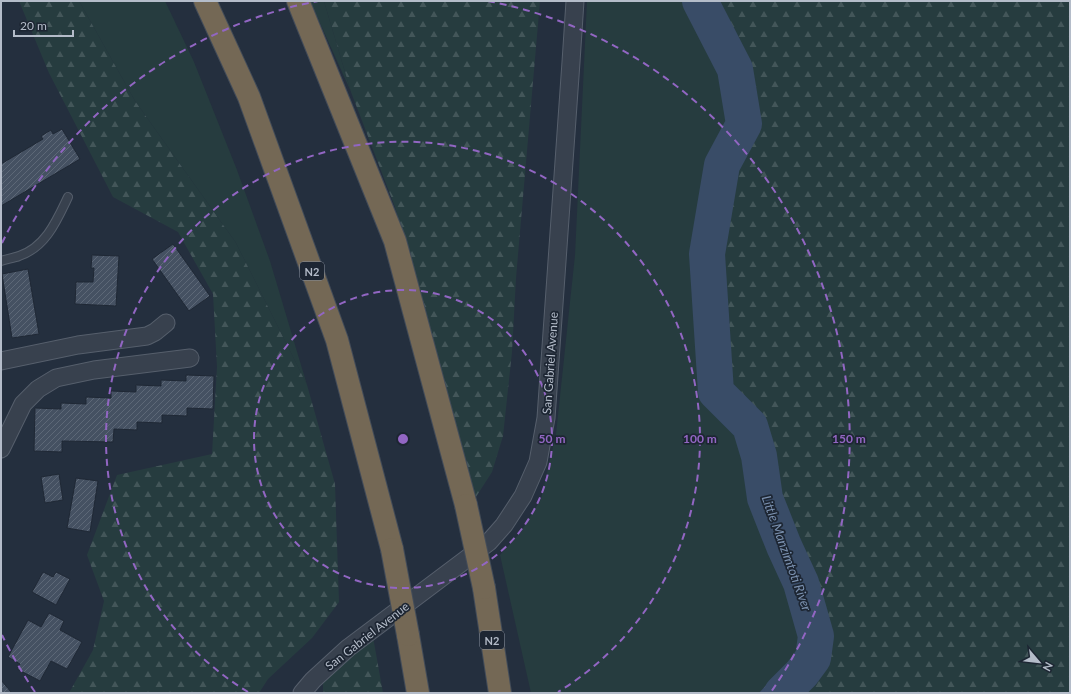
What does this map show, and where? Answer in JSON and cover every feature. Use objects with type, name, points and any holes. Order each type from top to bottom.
[{"type":"highway","name":"N2","points":[[205,1],[249,97],[337,340],[392,549],[418,693]]},
{"type":"highway","name":"N2","points":[[298,1],[395,241],[466,506],[484,588],[500,693]]},
{"type":"street","name":"San Gabriel Avenue","points":[[302,693],[313,680],[348,648],[489,542],[504,525],[523,496],[538,462],[546,418],[572,62],[574,1]]},
{"type":"street","points":[[1,361],[78,345],[147,336],[155,332],[166,323]]},
{"type":"street","points":[[1,449],[23,404],[38,389],[56,378],[94,370],[190,358]]},
{"type":"lane","points":[[1,261],[20,256],[33,249],[43,241],[56,222],[68,197]]},
{"type":"green space","points":[[19,1],[79,1],[135,101],[236,243],[307,385],[335,484],[339,602],[312,638],[268,679],[259,693],[69,693],[93,650],[104,601],[87,555],[117,475],[212,454],[217,367],[213,294],[178,232],[113,197],[49,73]]},
{"type":"green space","points":[[79,1],[165,1],[194,62],[237,170],[270,261],[307,385],[236,243],[135,101]]},
{"type":"green space","points":[[310,1],[324,1],[351,92]]},
{"type":"green space","points":[[324,1],[540,1],[516,278],[512,352],[503,436],[492,472],[474,500],[395,207],[351,92]]},
{"type":"green space","points":[[587,1],[714,1],[746,64],[755,123],[734,169],[728,388],[761,419],[775,489],[823,604],[789,673],[767,684],[759,693],[531,693],[500,555],[520,533],[541,499],[556,434],[575,255]]},
{"type":"green space","points":[[714,1],[1070,1],[1070,693],[799,693],[802,690],[823,604],[775,489],[761,420],[728,388],[719,256],[734,169],[755,123],[746,64]]},
{"type":"green space","points":[[373,637],[383,693],[323,693],[323,683]]},
{"type":"water","points":[[823,604],[824,651],[802,690],[799,693],[759,693],[767,684],[789,673]]},
{"type":"building","points":[[62,129],[80,159],[1,206],[1,164],[43,139],[41,136],[51,130],[53,134]]},
{"type":"building","points":[[173,244],[210,296],[189,311],[152,259]]},
{"type":"building","points":[[92,255],[119,256],[116,306],[75,304],[76,282],[93,282],[94,268],[91,268]]},
{"type":"building","points":[[28,269],[39,334],[12,338],[2,274]]},
{"type":"building","points":[[186,375],[214,376],[213,409],[187,408],[187,416],[162,415],[162,423],[137,422],[137,430],[114,429],[113,442],[62,441],[62,452],[34,451],[35,408],[61,409],[61,403],[86,404],[86,397],[111,398],[111,391],[136,392],[136,385],[161,386],[161,380],[186,381]]},
{"type":"building","points":[[59,474],[63,500],[45,503],[41,477]]},
{"type":"building","points":[[76,478],[98,481],[90,532],[67,528]]},
{"type":"building","points":[[43,572],[53,577],[56,572],[70,579],[56,605],[32,592]]},
{"type":"building","points":[[49,613],[64,621],[60,630],[82,642],[67,669],[51,661],[40,681],[17,669],[20,664],[8,657],[28,620],[41,627]]},
{"type":"building","points":[[1,680],[11,692],[10,693],[1,693]]},
{"type":"waterway","name":"Little Manzimtoti River","points":[[700,1],[735,69],[744,124],[722,165],[707,254],[716,392],[750,426],[759,456],[765,498],[784,546],[801,583],[816,636],[813,658],[802,673],[782,693]]}]
